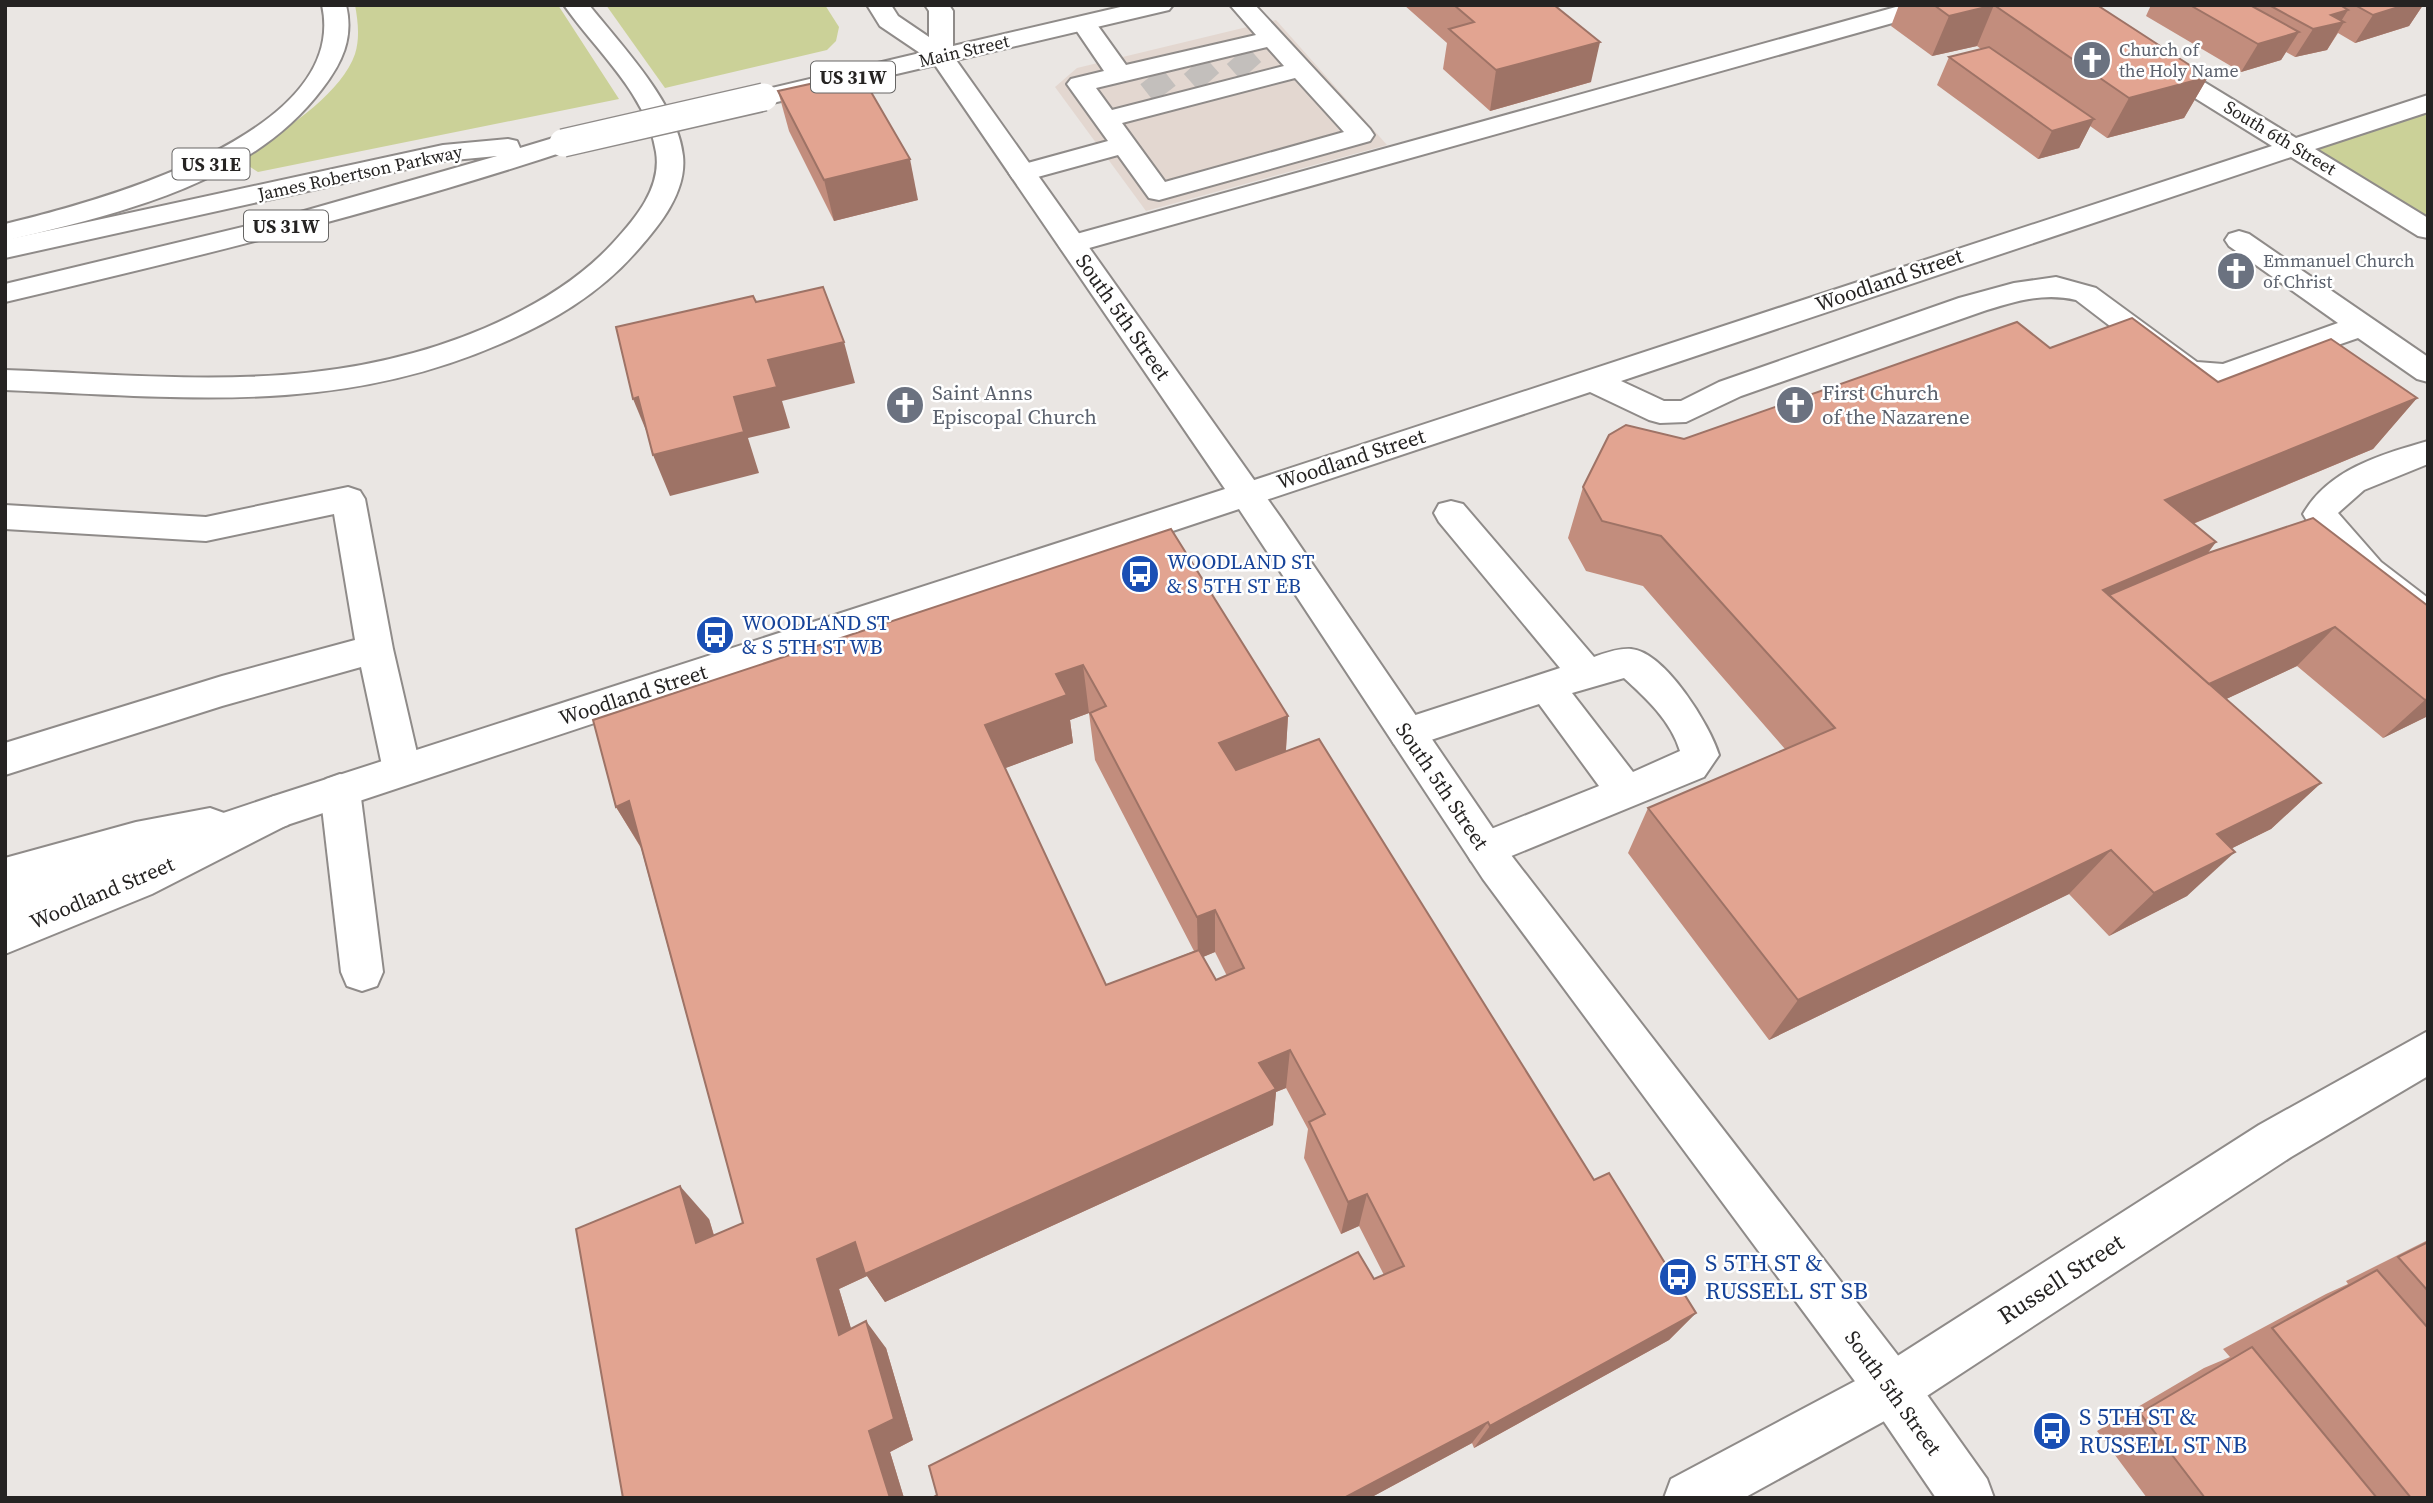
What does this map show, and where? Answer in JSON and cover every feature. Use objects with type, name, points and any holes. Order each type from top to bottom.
[{"type":"main road","name":"US 31E","points":[[5,233],[86,212],[157,188],[246,145],[310,94],[334,52],[338,20],[334,5]]},
{"type":"main road","points":[[5,380],[260,388],[350,379],[471,346],[565,300],[613,262],[644,225],[663,198],[670,170],[667,141],[636,83],[576,5]]},
{"type":"main road","name":"US 31W","points":[[879,5],[890,20],[942,56]]},
{"type":"main road","points":[[937,5],[941,11],[942,56]]},
{"type":"main road","name":"Main Street","points":[[563,143],[1161,5]]},
{"type":"main road","points":[[1242,5],[1361,135],[1158,192],[1080,84],[1151,83],[1244,63],[1300,69]]},
{"type":"main road","points":[[1843,5],[1868,23]]},
{"type":"main road","points":[[1072,244],[1931,5]]},
{"type":"main road","points":[[1084,24],[1151,83]]},
{"type":"main road","points":[[1106,119],[1151,83],[1244,63],[1272,38]]},
{"type":"main road","name":"South 6th Street","points":[[2130,48],[2428,230]]},
{"type":"main road","name":"South 5th Street","points":[[942,56],[1485,849],[1892,1389],[1968,1498]]},
{"type":"main road","name":"Woodland Street","points":[[5,935],[137,881],[274,813],[340,790],[1592,381],[2428,103]]},
{"type":"main road","name":"James Robertson Parkway","points":[[5,249],[443,153],[563,143]]},
{"type":"main road","name":"James Robertson Parkway","points":[[5,293],[267,231],[464,177],[563,143]]},
{"type":"main road","points":[[1023,173],[1125,145]]},
{"type":"main road","points":[[2239,240],[2428,372]]},
{"type":"main road","points":[[1592,381],[1660,412],[1686,411],[1730,389],[2014,292],[2056,286],[2087,294],[2189,371],[2225,374],[2361,326]]},
{"type":"main road","points":[[2428,452],[2353,482],[2327,500],[2320,514],[2369,571],[2428,618]]},
{"type":"main road","points":[[5,517],[206,529],[348,499],[375,649],[402,770]]},
{"type":"main road","points":[[1451,513],[1586,673]]},
{"type":"main road","points":[[5,759],[222,691],[375,649]]},
{"type":"main road","points":[[1406,733],[1586,673],[1612,665],[1631,663],[1648,678],[1696,735],[1700,755],[1690,766],[1485,849]]},
{"type":"main road","points":[[1546,686],[1626,792]]},
{"type":"main road","points":[[340,790],[362,972]]},
{"type":"main road","points":[[5,904],[274,813]]},
{"type":"main road","name":"Woodland Street","points":[[5,876],[136,839],[274,813]]},
{"type":"main road","name":"Russell Street","points":[[1690,1498],[1892,1389],[2275,1141],[2428,1052]]},
{"type":"shaded area","points":[[1276,20],[1387,145],[1146,211],[1055,87],[1077,68]]},
{"type":"green space","points":[[355,5],[558,5],[619,99],[258,172],[238,159],[305,114],[336,85],[347,70],[357,48]]},
{"type":"green space","points":[[606,5],[825,5],[839,27],[836,41],[827,50],[665,88]]},
{"type":"green space","points":[[2428,101],[2428,228],[2294,146]]},
{"type":"building","points":[[1454,5],[1554,5],[1600,42],[1496,70],[1449,29],[1474,22]]},
{"type":"building","points":[[1934,5],[1994,5],[1949,16]]},
{"type":"building","points":[[1994,5],[2097,5],[2208,77],[2129,98]]},
{"type":"building","points":[[2190,5],[2250,5],[2299,32],[2258,44]]},
{"type":"building","points":[[2269,5],[2340,5],[2348,10],[2331,15],[2344,22],[2313,29]]},
{"type":"building","points":[[2355,5],[2405,5],[2373,15]]},
{"type":"building","points":[[1989,47],[2094,119],[2052,131],[1949,57]]},
{"type":"building","points":[[860,73],[910,159],[824,180],[778,91]]},
{"type":"building","points":[[823,287],[844,342],[768,360],[777,387],[734,397],[744,432],[653,455],[638,397],[633,399],[616,327],[753,296],[756,302]]},
{"type":"building","points":[[2132,318],[2218,382],[2331,339],[2417,398],[2165,500],[2216,542],[2103,590],[2321,783],[2217,834],[2235,852],[2154,893],[2111,850],[1798,1000],[1648,808],[1835,728],[1661,536],[1602,521],[1583,487],[1609,435],[1626,425],[1684,439],[2017,322],[2050,348]]},
{"type":"building","points":[[2313,518],[2428,606],[2428,699],[2425,700],[2335,627],[2209,684],[2109,595],[2208,553]]},
{"type":"building","points":[[1171,529],[1288,716],[1219,743],[1236,770],[1319,739],[1594,1180],[1609,1173],[1696,1313],[1490,1426],[1488,1422],[1344,1498],[932,1498],[937,1495],[929,1466],[1358,1252],[1374,1279],[1404,1266],[1367,1194],[1348,1202],[1309,1122],[1325,1114],[1290,1050],[1259,1063],[1276,1089],[865,1274],[855,1242],[817,1259],[839,1335],[866,1321],[894,1419],[869,1431],[890,1498],[623,1498],[576,1229],[680,1186],[696,1243],[743,1223],[629,801],[616,807],[593,720]],"holes":[[[1083,665],[1106,706],[1090,713],[1197,917],[1215,910],[1244,968],[1216,980],[1199,950],[1106,985],[985,725],[1067,695],[1056,674]]]},
{"type":"building","points":[[2428,1242],[2428,1291],[2398,1257]]},
{"type":"building","points":[[2377,1270],[2428,1328],[2428,1498],[2411,1498],[2272,1328]]},
{"type":"building","points":[[2252,1347],[2377,1498],[2205,1498],[2140,1413]]},
{"type":"tunnel","points":[[1237,55],[1251,71]]},
{"type":"tunnel","points":[[1194,65],[1209,82]]},
{"type":"tunnel","points":[[1151,76],[1165,94]]},
{"type":"place","name":"Church of the Holy Name","points":[[2092,60]]},
{"type":"place","name":"Emmanuel Church of Christ","points":[[2236,271]]},
{"type":"place","name":"Saint Anns Episcopal Church","points":[[905,405]]},
{"type":"place","name":"First Church of the Nazarene","points":[[1795,405]]},
{"type":"place","name":"WOODLAND ST & S 5TH ST EB","points":[[1140,574]]},
{"type":"place","name":"WOODLAND ST & S 5TH ST WB","points":[[715,635]]},
{"type":"place","name":"S 5TH ST & RUSSELL ST SB","points":[[1678,1277]]},
{"type":"place","name":"S 5TH ST & RUSSELL ST NB","points":[[2052,1431]]}]
